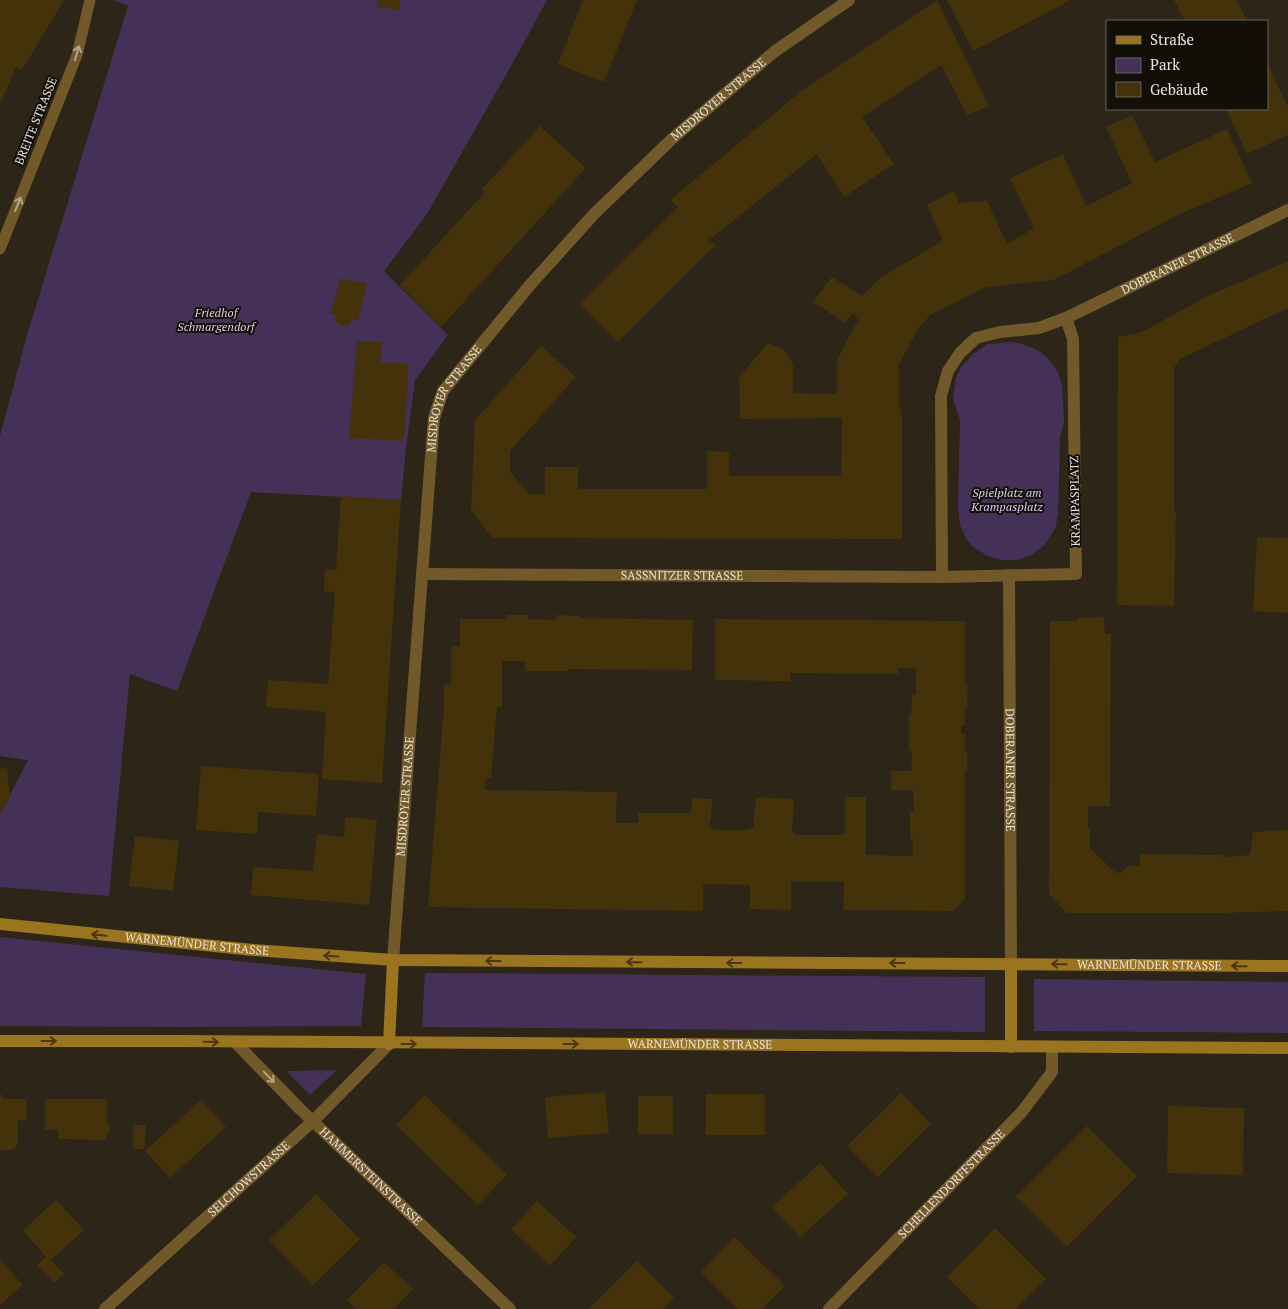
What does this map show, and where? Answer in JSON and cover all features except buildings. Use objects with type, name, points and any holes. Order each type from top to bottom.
[{"type":"street","name":"MISDROYER STRASSE","points":[[393,960],[434,418],[443,391],[530,285],[594,214],[674,138],[774,52],[849,0]]},
{"type":"street","name":"DOBERANER STRASSE","points":[[1066,318],[1288,210]]},
{"type":"street","name":"KRAMPASPLATZ","points":[[942,577],[1076,574],[1073,339],[1066,318]]},
{"type":"street","points":[[942,577],[941,396],[948,371],[960,353],[976,338],[1000,332],[1039,328],[1066,318]]},
{"type":"street","name":"SASSNITZER STRASSE","points":[[422,574],[942,577]]},
{"type":"street","name":"DOBERANER STRASSE","points":[[1009,575],[1011,964]]},
{"type":"street","name":"WARNEMÜNDER STRASSE","points":[[0,924],[253,950],[393,960],[1288,966]]},
{"type":"street","points":[[389,1044],[393,960]]},
{"type":"street","points":[[1011,964],[1011,1047]]},
{"type":"street","name":"WARNEMÜNDER STRASSE","points":[[0,1041],[1288,1048]]},
{"type":"street","name":"HAMMERSTEINSTRASSE","points":[[235,1042],[313,1121],[510,1309]]},
{"type":"street","name":"SELCHOWSTRASSE","points":[[105,1309],[313,1121],[389,1044]]},
{"type":"street","name":"SCHELLENDORFFSTRASSE","points":[[829,1309],[1020,1113],[1052,1072],[1052,1047]]},
{"type":"lane","name":"BREITE STRASSE","points":[[0,249],[77,55],[90,0]]},
{"type":"green space","name":"Friedhof Schmargendorf","points":[[113,0],[547,0],[427,214],[384,271],[448,335],[415,380],[401,500],[251,492],[177,691],[130,674],[109,896],[0,887],[0,815],[28,760],[0,756],[0,436],[27,335],[128,6]]},
{"type":"green space","name":"Spielplatz am Krampasplatz","points":[[1018,343],[1035,349],[1049,359],[1054,366],[1062,384],[1064,422],[1060,438],[1058,515],[1055,529],[1041,548],[1031,555],[1018,560],[1002,560],[988,556],[973,547],[960,525],[958,507],[960,420],[953,398],[956,378],[961,367],[973,354],[988,344]]},
{"type":"green space","points":[[0,937],[366,974],[361,1026],[0,1026]]},
{"type":"green space","points":[[425,973],[985,977],[985,1032],[422,1027]]},
{"type":"green space","points":[[1034,979],[1288,982],[1288,1033],[1034,1031]]},
{"type":"green space","points":[[337,1070],[310,1095],[286,1071]]}]
